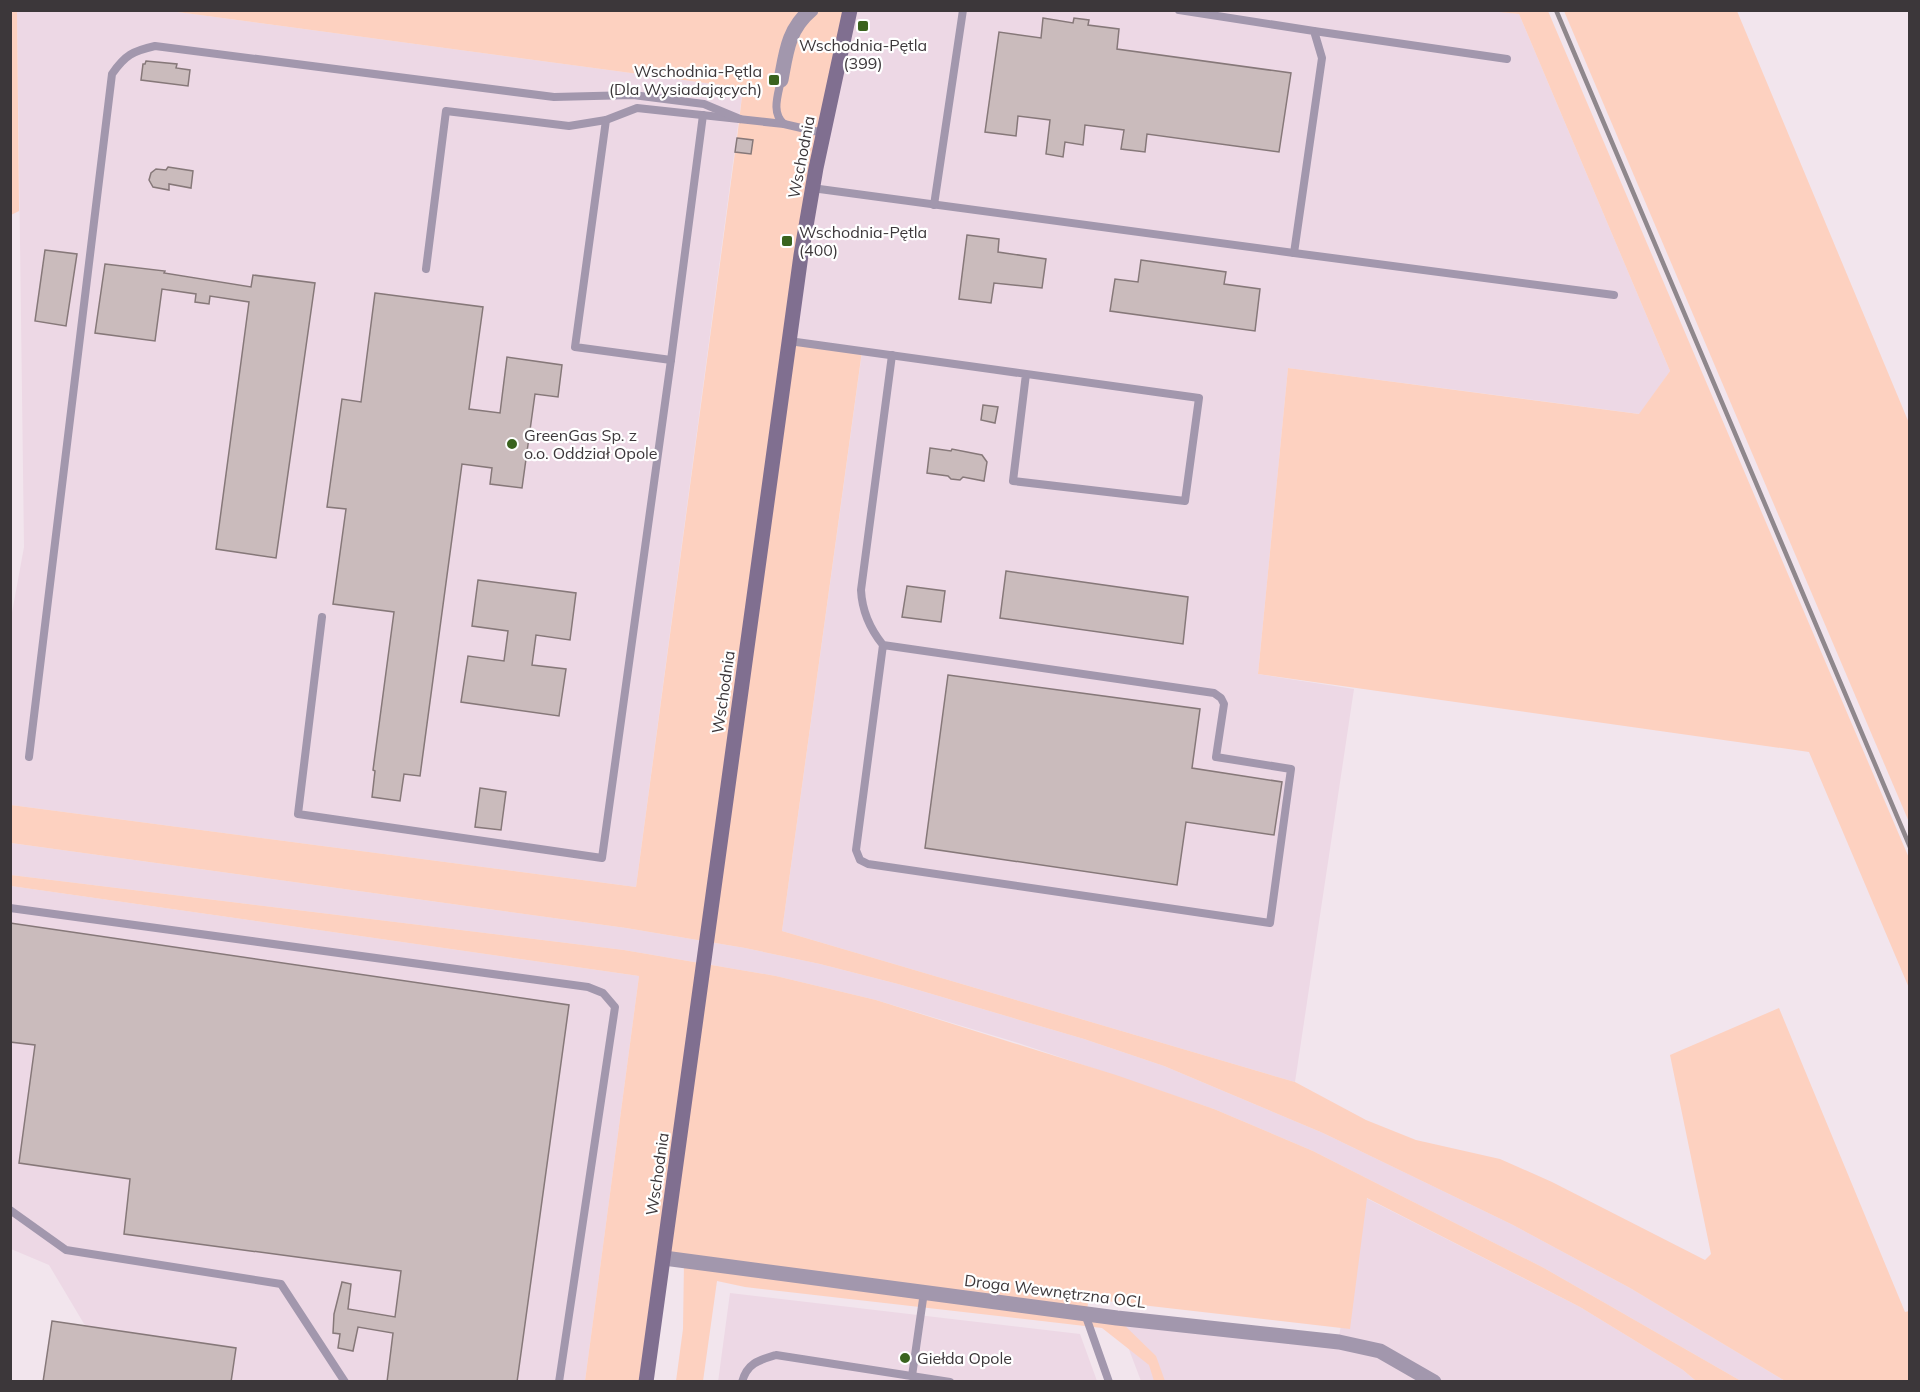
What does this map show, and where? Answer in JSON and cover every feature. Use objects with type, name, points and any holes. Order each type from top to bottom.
[{"type":"street","points":[[781,80],[789,38],[811,10]]},
{"type":"street","name":"Wschodnia","points":[[646,1382],[789,341],[812,188],[850,10]]},
{"type":"street","name":"Droga Wewnętrzna OCL","points":[[664,1258],[1085,1314],[1339,1342],[1380,1351],[1434,1382]]},
{"type":"lane","points":[[934,205],[963,10]]},
{"type":"lane","points":[[1179,10],[1506,59]]},
{"type":"lane","points":[[1294,253],[1322,58],[1314,31]]},
{"type":"lane","points":[[29,757],[112,74],[122,59],[137,50],[155,46],[554,97],[633,95],[704,104],[740,119]]},
{"type":"lane","points":[[781,80],[776,112],[778,119],[784,124]]},
{"type":"lane","points":[[426,269],[446,111],[569,126],[606,120],[636,108],[784,124],[823,132]]},
{"type":"lane","points":[[322,617],[298,814],[602,858],[703,115]]},
{"type":"lane","points":[[606,120],[575,347],[671,360]]},
{"type":"lane","points":[[812,188],[1614,295]]},
{"type":"lane","points":[[789,341],[1199,398],[1185,501],[1013,481],[1026,374]]},
{"type":"lane","points":[[883,645],[1214,693],[1221,698],[1224,704],[1216,757],[1291,769],[1270,923],[868,864],[860,860],[856,849],[883,645],[866,616],[861,590],[892,356]]},
{"type":"lane","points":[[10,908],[588,987],[603,993],[615,1007],[559,1382]]},
{"type":"lane","points":[[10,1210],[66,1250],[281,1284],[345,1382]]},
{"type":"lane","points":[[912,1376],[924,1292]]},
{"type":"lane","points":[[1085,1314],[1109,1382]]},
{"type":"lane","points":[[742,1382],[742,1378],[755,1361],[776,1355],[950,1382]]},
{"type":"shaded area","points":[[1489,10],[1519,14],[1670,371],[1640,414],[1288,368],[1258,674],[1354,689],[1295,1082],[782,931],[862,352],[789,341],[850,11]]},
{"type":"shaded area","points":[[10,11],[17,11],[19,211],[11,215]]},
{"type":"shaded area","points":[[17,11],[170,11],[743,88],[636,887],[11,805],[11,618],[24,547]]},
{"type":"shaded area","points":[[170,11],[850,11],[789,341],[862,351],[782,931],[1295,1082],[1366,1120],[1416,1140],[1500,1159],[1552,1182],[1705,1260],[1711,1254],[1670,1055],[1779,1008],[1905,1312],[1909,1311],[1909,1381],[1785,1381],[1630,1288],[1513,1225],[1323,1133],[1164,1066],[1084,1039],[898,984],[745,948],[626,928],[11,843],[11,805],[636,887],[735,152],[750,154],[752,140],[737,138],[743,88]]},
{"type":"shaded area","points":[[1489,11],[1548,11],[1909,858],[1909,988],[1809,752],[1258,674],[1288,368],[1639,414],[1670,371],[1519,14]]},
{"type":"shaded area","points":[[1564,11],[1737,11],[1909,423],[1909,822]]},
{"type":"shaded area","points":[[11,843],[626,928],[745,948],[898,984],[1084,1039],[1164,1066],[1323,1133],[1513,1225],[1630,1288],[1785,1381],[1741,1381],[1544,1268],[1313,1151],[1214,1109],[1015,1042],[876,1000],[776,976],[624,950],[11,875]]},
{"type":"shaded area","points":[[11,875],[624,950],[776,976],[876,1000],[1116,1075],[1214,1109],[1313,1151],[1544,1268],[1741,1381],[1696,1381],[1683,1370],[1580,1307],[1367,1198],[1350,1329],[1089,1299],[1086,1314],[1117,1318],[1156,1356],[1165,1381],[1154,1381],[1149,1365],[1102,1328],[745,1287],[717,1281],[703,1381],[676,1381],[683,1329],[684,1261],[665,1258],[646,1381],[585,1381],[639,976],[11,886]]},
{"type":"shaded area","points":[[11,886],[639,976],[585,1381],[118,1381],[49,1265],[11,1249]]},
{"type":"shaded area","points":[[1366,1198],[1580,1307],[1683,1370],[1696,1381],[1141,1381],[1117,1318],[1338,1341]]},
{"type":"shaded area","name":"Giełda Opole","points":[[730,1293],[1080,1334],[1097,1381],[718,1382]]},
{"type":"building","points":[[1043,18],[1073,23],[1074,18],[1089,20],[1088,25],[1119,29],[1117,49],[1291,73],[1279,152],[1147,134],[1145,152],[1121,149],[1124,130],[1085,125],[1083,145],[1065,142],[1063,157],[1046,154],[1050,120],[1018,116],[1016,136],[985,132],[999,32],[1041,38]]},
{"type":"building","points":[[146,61],[177,64],[176,68],[190,70],[188,86],[141,80],[143,64]]},
{"type":"building","points":[[737,138],[753,140],[751,154],[735,152]]},
{"type":"building","points":[[168,167],[193,171],[191,188],[169,184],[169,190],[153,187],[149,180],[151,173],[156,169],[166,170]]},
{"type":"building","points":[[967,235],[999,239],[998,252],[1046,259],[1042,288],[994,283],[991,303],[959,299]]},
{"type":"building","points":[[45,250],[77,254],[66,326],[35,321]]},
{"type":"building","points":[[1141,260],[1226,272],[1224,284],[1260,289],[1255,331],[1110,311],[1115,279],[1138,282]]},
{"type":"building","points":[[105,264],[165,271],[164,273],[251,287],[253,275],[315,283],[276,558],[216,549],[249,302],[210,296],[209,304],[195,302],[196,294],[162,289],[155,341],[95,333]]},
{"type":"building","points":[[375,293],[483,307],[469,409],[500,413],[507,357],[562,365],[558,397],[535,394],[522,488],[490,484],[492,468],[462,464],[420,776],[404,774],[400,801],[372,797],[375,771],[373,770],[394,612],[333,604],[346,509],[327,507],[342,399],[361,402]]},
{"type":"building","points":[[983,405],[998,407],[995,423],[981,420]]},
{"type":"building","points":[[930,448],[951,451],[952,449],[982,455],[987,462],[984,481],[963,477],[960,480],[951,479],[948,476],[927,473]]},
{"type":"building","points":[[1006,571],[1188,597],[1183,644],[1000,618]]},
{"type":"building","points":[[478,580],[576,593],[570,640],[536,635],[532,665],[566,669],[559,716],[461,702],[468,656],[504,661],[508,631],[472,626]]},
{"type":"building","points":[[907,586],[945,591],[941,622],[902,617]]},
{"type":"building","points":[[948,675],[1200,709],[1192,768],[1282,782],[1274,835],[1186,822],[1177,885],[925,848]]},
{"type":"building","points":[[480,788],[506,792],[501,830],[475,827]]},
{"type":"building","points":[[10,923],[569,1005],[517,1382],[387,1382],[393,1333],[358,1327],[353,1351],[338,1348],[340,1334],[333,1333],[334,1314],[342,1282],[351,1284],[348,1309],[395,1317],[401,1271],[124,1234],[130,1179],[19,1163],[35,1045],[10,1042]]},
{"type":"building","points":[[52,1321],[236,1348],[231,1382],[43,1382]]},
{"type":"railway","points":[[1556,10],[1910,847]]},
{"type":"place","name":"Wschodnia-Pętla (399)","points":[[863,26]]},
{"type":"place","name":"Wschodnia-Pętla (Dla Wysiadających)","points":[[774,80]]},
{"type":"place","name":"Wschodnia-Pętla (400)","points":[[787,241]]},
{"type":"place","name":"GreenGas Sp. z o.o. Oddział Opole","points":[[512,444]]},
{"type":"place","name":"Giełda Opole","points":[[905,1358]]}]
